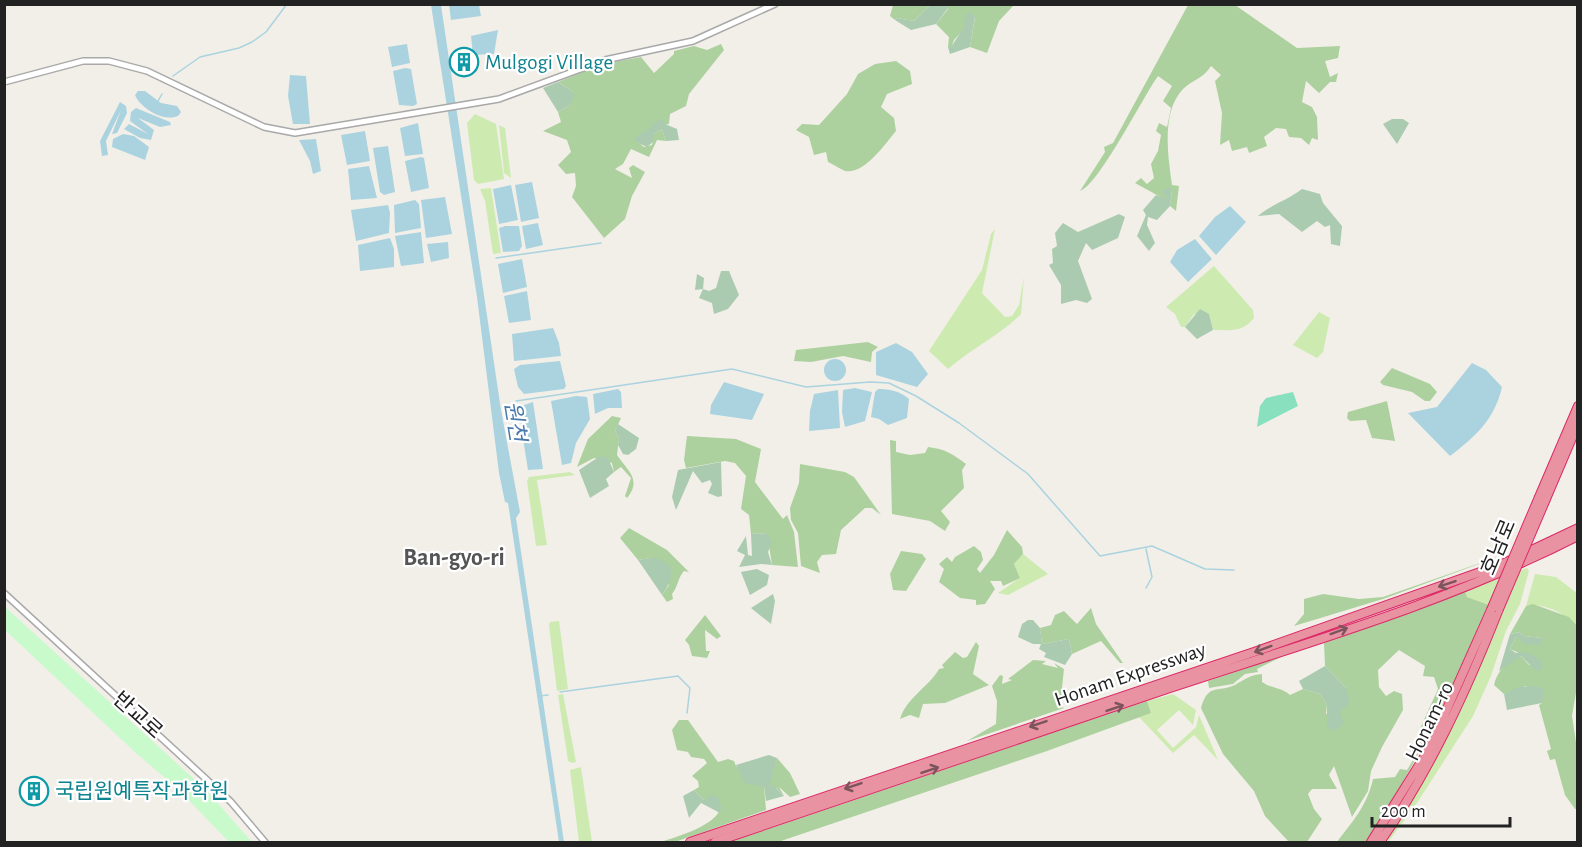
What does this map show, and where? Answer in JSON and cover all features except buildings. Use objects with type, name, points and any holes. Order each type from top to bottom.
[{"type":"highway","points":[[1542,498],[1578,406]]},
{"type":"highway","points":[[1542,498],[1578,424]]},
{"type":"highway","name":"호남로","points":[[1495,610],[1542,498]]},
{"type":"highway","name":"Honam Expressway","points":[[690,843],[1254,652],[1500,565],[1578,528]]},
{"type":"highway","name":"Honam Expressway","points":[[716,843],[1254,661],[1465,586],[1503,572],[1578,536]]},
{"type":"highway","name":"Honam-ro","points":[[1371,843],[1429,749],[1495,610]]},
{"type":"highway","name":"Honam-ro","points":[[1380,843],[1402,811],[1438,744],[1495,610]]},
{"type":"street","points":[[4,82],[83,62],[109,61],[154,74],[264,127],[295,133],[447,110],[518,93],[605,60],[693,40],[775,4]]},
{"type":"street","name":"반교로","points":[[4,593],[224,795],[265,843]]},
{"type":"green space","points":[[893,5],[930,5],[914,21],[897,18],[895,20],[890,16]]},
{"type":"green space","points":[[930,5],[946,5],[948,8],[936,24],[911,30],[895,20],[897,18],[914,21]]},
{"type":"green space","points":[[946,5],[1014,5],[999,21],[987,53],[970,47],[975,17],[954,40],[951,48],[948,47],[949,37],[936,24],[948,9]]},
{"type":"green space","points":[[1188,5],[1235,5],[1297,48],[1340,46],[1338,58],[1325,61],[1330,77],[1338,73],[1336,82],[1330,82],[1319,93],[1306,81],[1302,102],[1312,107],[1317,117],[1318,140],[1312,138],[1309,145],[1301,138],[1289,137],[1286,129],[1276,128],[1264,137],[1267,146],[1249,153],[1247,147],[1232,151],[1229,140],[1220,145],[1222,113],[1215,81],[1221,75],[1211,66],[1183,89],[1171,110],[1168,148],[1172,185],[1179,186],[1176,211],[1170,206],[1172,191],[1166,195],[1166,200],[1135,183],[1141,178],[1147,184],[1154,178],[1151,164],[1158,151],[1161,135],[1156,131],[1159,123],[1167,127],[1171,108],[1163,101],[1172,86],[1158,76],[1109,158],[1098,174],[1080,191],[1105,152],[1104,147],[1113,143]]},
{"type":"green space","points":[[969,11],[975,16],[970,47],[950,54],[948,47],[951,47],[964,27],[965,16]]},
{"type":"green space","points":[[721,44],[724,50],[689,94],[686,106],[670,114],[669,124],[646,131],[639,143],[644,147],[652,145],[654,134],[662,129],[666,141],[657,140],[649,157],[631,149],[623,164],[615,169],[632,178],[629,168],[633,165],[645,172],[632,196],[625,219],[604,238],[572,197],[576,186],[575,173],[566,174],[558,165],[571,152],[567,140],[543,131],[561,122],[558,112],[569,106],[572,91],[558,82],[603,64],[641,57],[654,73],[674,54],[674,51],[694,46],[707,50]]},
{"type":"green space","points":[[896,61],[910,71],[912,84],[887,94],[881,107],[894,118],[896,131],[880,150],[867,164],[852,171],[845,171],[828,162],[826,152],[814,155],[809,137],[796,130],[802,124],[819,125],[847,94],[858,74],[875,64]]},
{"type":"green space","points":[[558,82],[572,91],[574,96],[569,106],[558,112],[543,88]]},
{"type":"green space","points":[[475,114],[496,124],[504,179],[478,184],[474,180],[467,123]]},
{"type":"green space","points":[[663,119],[665,124],[677,129],[679,140],[666,141],[662,129],[654,134],[654,141],[647,147],[636,142],[636,137],[652,127],[653,123]]},
{"type":"green space","points":[[1392,119],[1403,119],[1409,123],[1397,144],[1383,124]]},
{"type":"green space","points":[[499,125],[505,128],[511,178],[504,173]]},
{"type":"green space","points":[[1169,187],[1172,191],[1170,206],[1157,220],[1148,217],[1147,225],[1155,243],[1149,251],[1137,236],[1146,215],[1143,210],[1156,195],[1166,199],[1166,195],[1161,192]]},
{"type":"green space","points":[[491,188],[501,253],[493,254],[485,201],[480,189]]},
{"type":"green space","points":[[1302,189],[1320,194],[1323,203],[1342,226],[1340,246],[1331,244],[1330,225],[1325,227],[1317,221],[1302,232],[1279,214],[1258,216]]},
{"type":"green space","points":[[1119,214],[1125,217],[1118,238],[1092,250],[1086,243],[1078,261],[1092,299],[1087,303],[1076,300],[1061,304],[1061,285],[1049,265],[1053,263],[1052,249],[1057,246],[1055,233],[1063,223],[1078,232]]},
{"type":"green space","points":[[995,229],[982,293],[1005,317],[1012,316],[1019,305],[1024,277],[1021,314],[948,369],[929,351],[982,270],[991,234]]},
{"type":"green space","points":[[1214,266],[1253,310],[1254,318],[1240,328],[1213,330],[1209,314],[1194,314],[1185,327],[1181,327],[1175,314],[1166,307]]},
{"type":"green space","points":[[721,271],[729,271],[739,295],[728,309],[714,314],[712,303],[699,298],[703,289],[709,291],[716,288]]},
{"type":"green space","points":[[697,274],[704,278],[703,289],[695,290]]},
{"type":"green space","points":[[1200,309],[1209,314],[1213,330],[1197,339],[1185,327]]},
{"type":"green space","points":[[1319,312],[1330,318],[1323,352],[1317,358],[1293,345]]},
{"type":"green space","points":[[868,342],[878,347],[872,352],[871,362],[843,356],[811,362],[794,361],[796,350]]},
{"type":"green space","points":[[1392,368],[1430,384],[1437,392],[1430,401],[1425,401],[1412,392],[1383,385],[1380,382]]},
{"type":"green space","points":[[1293,392],[1298,406],[1257,427],[1260,406],[1266,398]]},
{"type":"green space","points":[[1387,401],[1395,441],[1372,438],[1366,420],[1350,421],[1347,418],[1348,412]]},
{"type":"green space","points":[[612,416],[621,418],[615,431],[619,439],[617,455],[629,471],[633,481],[627,498],[625,496],[631,478],[621,467],[614,472],[612,463],[594,458],[577,467],[588,439]]},
{"type":"green space","points":[[618,424],[639,438],[636,449],[628,455],[623,454],[618,445],[619,439],[615,431]]},
{"type":"green space","points":[[687,436],[736,439],[761,449],[755,482],[783,519],[787,515],[794,532],[798,567],[772,565],[767,533],[751,534],[749,515],[741,509],[746,476],[735,463],[725,461],[686,468],[684,460]]},
{"type":"green space","points":[[890,440],[896,441],[896,452],[910,455],[925,453],[928,447],[934,448],[948,452],[966,464],[962,470],[964,488],[941,511],[950,522],[945,531],[930,521],[892,514]]},
{"type":"green space","points":[[600,456],[608,458],[614,472],[606,479],[609,486],[590,498],[579,470]]},
{"type":"green space","points":[[721,462],[722,496],[718,497],[708,493],[712,484],[710,480],[702,483],[693,471],[676,510],[672,497],[678,470]]},
{"type":"green space","points":[[800,464],[845,472],[854,477],[881,515],[872,508],[865,508],[841,530],[836,554],[822,555],[817,562],[820,573],[801,566],[798,533],[791,520],[790,508],[799,483]]},
{"type":"green space","points":[[570,472],[575,475],[537,480],[547,545],[536,546],[527,481],[529,477]]},
{"type":"green space","points":[[629,528],[667,550],[689,572],[682,573],[672,594],[673,599],[667,602],[662,595],[669,585],[650,558],[638,560],[620,538]]},
{"type":"green space","points":[[1007,530],[1022,547],[1023,554],[1014,564],[1020,578],[1003,586],[1001,581],[990,581],[995,589],[985,604],[976,605],[976,600],[960,598],[939,582],[944,569],[939,564],[947,557],[952,562],[955,557],[974,546],[981,552],[983,560],[977,569],[980,573],[994,555]]},
{"type":"green space","points":[[767,533],[772,542],[768,552],[772,565],[739,567],[745,555],[737,551],[746,536],[748,555],[752,556],[751,534]]},
{"type":"green space","points":[[901,551],[922,554],[926,559],[906,591],[893,590],[890,574]]},
{"type":"green space","points":[[1509,553],[1383,599],[1294,626],[1304,614],[1304,599],[1323,594],[1359,599],[1383,597]]},
{"type":"green space","points":[[1023,554],[1048,574],[1008,595],[998,593],[1020,578],[1014,564]]},
{"type":"green space","points":[[660,559],[670,566],[670,581],[662,595],[638,560]]},
{"type":"green space","points":[[1527,568],[1529,571],[1520,604],[1506,631],[1491,676],[1473,716],[1417,803],[1389,841],[1387,839],[1444,741],[1508,601],[1493,594],[1489,605],[1467,597],[1465,591]]},
{"type":"green space","points":[[757,569],[769,575],[767,585],[750,595],[741,572]]},
{"type":"green space","points":[[1535,574],[1556,577],[1577,593],[1577,629],[1555,610],[1540,606],[1526,606]]},
{"type":"green space","points":[[1465,591],[1467,597],[1489,605],[1433,726],[1366,842],[1337,842],[1363,806],[1373,779],[1395,777],[1400,769],[1407,770],[1419,750],[1418,733],[1438,689],[1434,677],[1423,676],[1425,666],[1399,650],[1378,670],[1379,687],[1386,696],[1394,691],[1402,694],[1403,710],[1371,771],[1368,791],[1352,817],[1334,766],[1329,775],[1337,789],[1312,789],[1308,794],[1314,809],[1322,819],[1307,842],[1289,842],[1265,816],[1254,791],[1223,754],[1201,708],[1207,695],[1214,690],[1235,685],[1251,676],[1262,674],[1262,682],[1290,695],[1303,689],[1320,694],[1327,705],[1326,714],[1340,712],[1346,688],[1325,666],[1324,643]]},
{"type":"green space","points":[[773,594],[775,601],[771,624],[751,608]]},
{"type":"green space","points":[[1533,604],[1569,617],[1577,626],[1577,687],[1572,716],[1577,749],[1577,809],[1565,795],[1555,759],[1550,760],[1547,751],[1551,749],[1539,705],[1542,703],[1526,686],[1504,694],[1494,685],[1500,671],[1516,658],[1521,656],[1529,665],[1543,664],[1510,649],[1516,637],[1539,645],[1542,638],[1524,636],[1519,632],[1510,634],[1526,606]]},
{"type":"green space","points":[[4,606],[206,790],[252,842],[229,842],[177,788],[136,753],[5,630]]},
{"type":"green space","points":[[1091,608],[1096,624],[1123,663],[1120,663],[1101,641],[1072,654],[1069,639],[1042,644],[1040,628],[1051,625],[1055,615],[1064,611],[1077,624]]},
{"type":"green space","points":[[705,615],[721,636],[717,639],[705,630],[706,651],[710,651],[707,658],[692,656],[685,640]]},
{"type":"green space","points":[[1033,620],[1040,628],[1042,644],[1069,639],[1072,654],[1065,665],[1044,657],[1046,653],[1039,649],[1041,644],[1033,644],[1018,637],[1022,624]]},
{"type":"green space","points":[[559,621],[568,689],[557,691],[549,626],[550,622]]},
{"type":"green space","points":[[1519,632],[1524,636],[1543,638],[1540,645],[1525,644],[1516,637],[1510,649],[1516,653],[1523,652],[1535,656],[1543,664],[1541,670],[1536,671],[1521,656],[1499,671],[1510,634]]},
{"type":"green space","points":[[976,642],[979,646],[973,674],[989,685],[945,703],[923,704],[919,718],[910,715],[900,719],[903,711],[913,699],[939,669],[944,668],[942,665],[955,652],[963,658],[967,657]]},
{"type":"green space","points":[[1283,656],[1257,669],[1258,672],[1245,674],[1233,684],[1209,688],[1208,681]]},
{"type":"green space","points":[[1033,660],[1046,661],[1042,664],[1058,668],[1054,663],[1064,669],[1060,706],[1064,708],[967,741],[996,724],[997,701],[992,686],[1000,675],[1003,676],[1002,684],[1012,680],[1008,679]]},
{"type":"green space","points":[[1325,666],[1346,688],[1350,703],[1340,712],[1344,723],[1336,730],[1327,728],[1327,705],[1320,694],[1303,689],[1299,681]]},
{"type":"green space","points":[[1536,686],[1544,690],[1542,703],[1507,710],[1504,694],[1518,687]]},
{"type":"green space","points":[[563,694],[576,762],[572,763],[568,761],[558,695]]},
{"type":"green space","points":[[1173,694],[1196,710],[1193,725],[1179,710],[1157,730],[1173,748],[1196,727],[1199,715],[1218,760],[1194,735],[1173,753],[1139,717],[1150,713],[1147,701]]},
{"type":"green space","points":[[1147,701],[1151,713],[1047,751],[778,842],[730,842]]},
{"type":"green space","points":[[679,720],[688,720],[718,762],[728,759],[734,761],[736,766],[764,787],[766,810],[675,842],[661,842],[704,825],[718,814],[721,807],[704,800],[694,790],[699,787],[698,781],[692,776],[707,763],[704,759],[691,757],[688,752],[677,750],[672,730]]},
{"type":"green space","points":[[769,755],[777,758],[769,787],[773,785],[784,796],[766,801],[764,787],[745,783],[736,765]]},
{"type":"green space","points":[[777,758],[790,773],[800,794],[790,797],[779,787],[784,796],[776,788],[768,787]]},
{"type":"green space","points":[[581,767],[592,842],[579,842],[570,770]]},
{"type":"green space","points":[[694,790],[704,800],[711,795],[718,797],[720,813],[701,803],[689,818],[683,796]]},
{"type":"water","points":[[431,5],[441,5],[501,410],[520,512],[516,518],[564,842],[559,842],[508,503],[505,502],[499,473],[477,297]]},
{"type":"water","points":[[449,5],[479,5],[481,16],[451,20]]},
{"type":"water","points":[[498,30],[494,54],[473,55],[471,36]]},
{"type":"water","points":[[407,44],[410,63],[392,67],[388,47]]},
{"type":"water","points":[[411,69],[417,104],[413,106],[399,105],[393,71]]},
{"type":"water","points":[[290,75],[306,76],[310,124],[293,124],[288,96]]},
{"type":"water","points":[[138,91],[145,91],[161,103],[177,106],[181,112],[179,115],[167,118],[154,113],[138,100],[135,95]]},
{"type":"water","points":[[120,102],[126,106],[127,113],[117,133],[112,134],[121,110],[106,141],[108,155],[102,156],[100,141]]},
{"type":"water","points":[[136,108],[170,122],[171,125],[160,127],[138,118],[154,130],[151,140],[140,138],[124,129],[129,124],[148,134],[130,121],[131,112]]},
{"type":"water","points":[[418,123],[423,154],[405,156],[400,128]]},
{"type":"water","points":[[365,131],[370,161],[347,165],[341,135]]},
{"type":"water","points":[[123,134],[134,136],[149,147],[145,160],[112,147],[113,139]]},
{"type":"water","points":[[316,139],[321,171],[313,174],[310,161],[299,140]]},
{"type":"water","points":[[388,146],[395,192],[384,195],[380,192],[373,148]]},
{"type":"water","points":[[424,158],[429,188],[411,192],[405,161]]},
{"type":"water","points":[[369,166],[377,198],[351,200],[348,169]]},
{"type":"water","points":[[532,182],[539,218],[521,222],[515,185]]},
{"type":"water","points":[[511,185],[518,220],[499,224],[493,189]]},
{"type":"water","points":[[445,197],[452,234],[426,238],[421,200]]},
{"type":"water","points":[[415,200],[419,204],[421,228],[395,233],[394,205]]},
{"type":"water","points":[[388,205],[389,233],[356,241],[351,210]]},
{"type":"water","points":[[1230,206],[1246,222],[1216,255],[1199,236],[1215,217]]},
{"type":"water","points":[[538,223],[543,245],[526,249],[522,226]]},
{"type":"water","points":[[519,226],[522,246],[519,251],[503,252],[499,228]]},
{"type":"water","points":[[421,232],[424,263],[401,266],[395,236]]},
{"type":"water","points":[[390,238],[394,249],[394,267],[360,271],[358,245]]},
{"type":"water","points":[[1195,239],[1212,259],[1188,282],[1170,262],[1177,250]]},
{"type":"water","points":[[448,242],[449,258],[431,262],[427,244]]},
{"type":"water","points":[[522,259],[527,287],[503,293],[498,264]]},
{"type":"water","points":[[527,291],[531,320],[509,323],[504,296]]},
{"type":"water","points":[[553,328],[561,356],[514,361],[512,334]]},
{"type":"water","points":[[896,343],[912,352],[928,374],[917,387],[876,375],[876,352]]},
{"type":"water","points":[[835,359],[843,362],[846,370],[843,378],[835,381],[827,378],[824,370],[827,362]]},
{"type":"water","points":[[560,361],[566,386],[564,389],[524,394],[518,387],[514,369],[520,365]]},
{"type":"water","points":[[1472,363],[1486,370],[1502,387],[1494,409],[1483,426],[1450,456],[1408,413],[1437,407]]},
{"type":"water","points":[[724,382],[764,394],[752,420],[710,414],[711,405]]},
{"type":"water","points":[[855,388],[872,392],[865,421],[845,427],[842,412],[843,390]]},
{"type":"water","points":[[618,389],[621,392],[622,408],[608,408],[595,414],[593,394]]},
{"type":"water","points":[[878,389],[894,391],[909,399],[907,418],[888,425],[871,417],[875,392]]},
{"type":"water","points":[[838,390],[840,428],[809,431],[814,394]]},
{"type":"water","points":[[576,396],[587,397],[590,419],[576,443],[571,463],[562,465],[551,401]]},
{"type":"water","points":[[533,402],[543,469],[528,470],[518,407]]},
{"type":"waterway","points":[[173,76],[200,57],[239,48],[252,42],[266,32],[287,4]]},
{"type":"waterway","points":[[158,101],[162,94]]},
{"type":"waterway","points":[[496,258],[601,243]]},
{"type":"waterway","name":"원천","points":[[516,401],[732,369],[806,387],[870,382],[889,383],[916,396],[959,423],[1028,474],[1100,556],[1152,546],[1205,569],[1234,570]]},
{"type":"waterway","points":[[1146,549],[1152,577],[1146,588]]},
{"type":"waterway","points":[[560,692],[678,676],[690,688],[687,713]]},
{"type":"waterway","points":[[540,696],[548,695]]},
{"type":"place","name":"Mulgogi Village","points":[[464,62]]},
{"type":"place","name":"국립원예특작과학원","points":[[34,791]]},
{"type":"district","name":"Ban-gyo-ri","points":[[454,557]]}]
